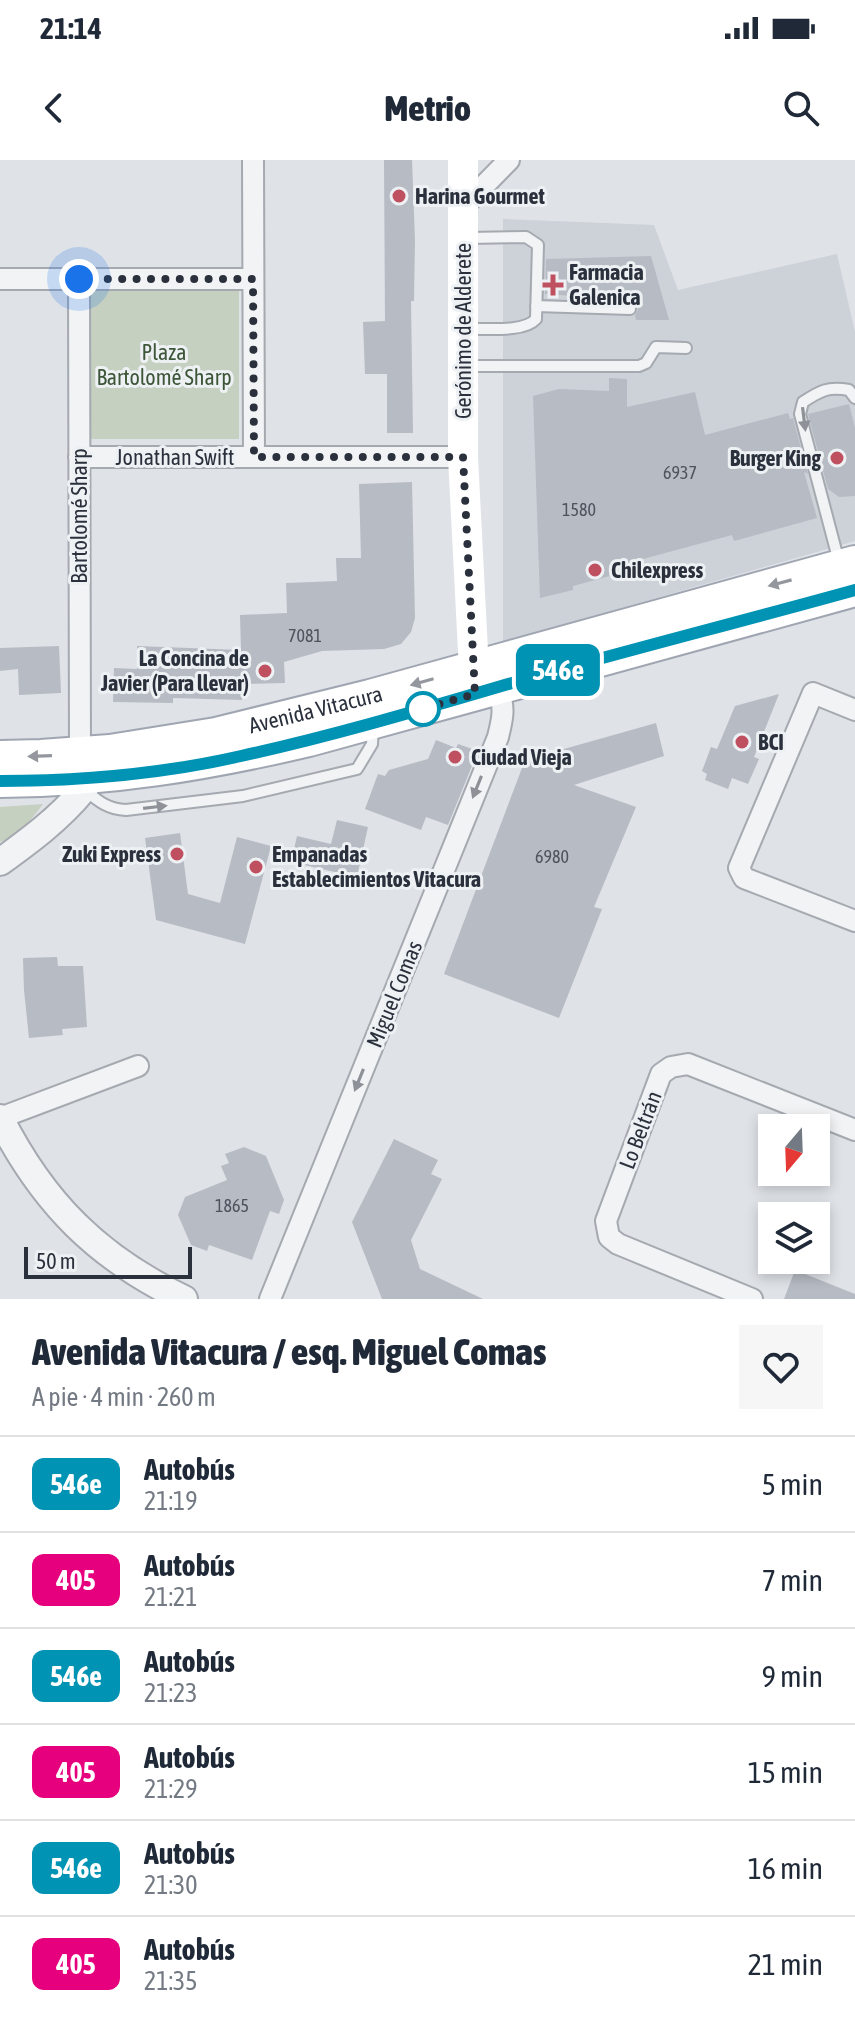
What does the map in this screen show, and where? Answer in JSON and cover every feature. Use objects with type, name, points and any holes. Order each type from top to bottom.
[{"type":"main road","name":"Gerónimo de Alderete","points":[[463,162],[463,457],[482,683]]},
{"type":"main road","name":"Avenida Vitacura","points":[[0,781],[91,768],[178,767],[239,757],[309,740],[373,723],[482,683],[850,573]]},
{"type":"main road","name":"Avenida Vitacura","points":[[0,757],[91,768],[179,741],[289,717],[482,683]]},
{"type":"street","points":[[253,160],[254,457]]},
{"type":"street","points":[[463,162],[485,165],[508,160]]},
{"type":"street","points":[[463,207],[508,160]]},
{"type":"street","points":[[0,279],[253,279]]},
{"type":"street","name":"Bartolomé Sharp","points":[[79,279],[79,457],[91,768]]},
{"type":"street","name":"Jonathan Swift","points":[[79,457],[463,457]]},
{"type":"street","name":"Miguel Comas","points":[[270,1299],[498,737],[504,715],[503,701],[482,683]]},
{"type":"street","points":[[855,710],[813,693],[739,868],[744,878],[855,921]]},
{"type":"street","points":[[0,862],[32,838],[91,768]]},
{"type":"street","name":"Lo Beltrán","points":[[752,1299],[618,1244],[609,1237],[606,1221],[661,1074],[671,1067],[688,1064],[855,1130]]},
{"type":"street","points":[[138,1066],[0,1118],[15,1149],[34,1177],[72,1223],[138,1274],[184,1299]]},
{"type":"lane","points":[[463,238],[526,237],[538,245],[536,319],[532,324],[522,328],[464,329]]},
{"type":"lane","points":[[536,306],[630,309]]},
{"type":"lane","points":[[463,366],[639,366],[646,363],[656,347],[686,348]]},
{"type":"lane","points":[[850,573],[800,414],[803,402],[818,391],[835,387],[849,390],[855,398]]},
{"type":"shaded area","points":[[503,219],[654,225],[678,290],[837,254],[855,332],[855,541],[503,642]]},
{"type":"green space","name":"Plaza Bartolomé Sharp","points":[[89,290],[239,291],[239,439],[89,439]]},
{"type":"green space","points":[[43,804],[19,832],[0,842],[0,807]]},
{"type":"building","points":[[384,160],[412,160],[415,241],[414,301],[411,301],[413,433],[387,433],[387,374],[365,374],[363,322],[385,321]]},
{"type":"building","points":[[651,256],[669,320],[636,320],[637,306],[631,300],[545,294],[546,259]]},
{"type":"building","points":[[609,378],[627,379],[627,407],[695,392],[705,435],[788,413],[790,419],[793,418],[817,518],[734,541],[732,535],[617,566],[617,574],[540,598],[533,396],[559,389],[609,391]]},
{"type":"building","name":"Burger King","points":[[849,404],[855,428],[855,496],[839,497],[828,489],[808,414]]},
{"type":"building","points":[[412,482],[415,618],[411,632],[401,644],[384,649],[322,651],[284,662],[285,683],[242,684],[242,700],[173,698],[173,703],[113,702],[114,668],[137,669],[137,646],[241,650],[240,615],[287,613],[286,583],[337,581],[336,558],[361,558],[359,484]]},
{"type":"building","points":[[59,646],[61,693],[19,695],[18,669],[0,671],[0,648]]},
{"type":"building","name":"BCI","points":[[779,694],[754,757],[759,759],[748,784],[732,778],[728,789],[705,780],[707,774],[702,771],[711,747],[717,749],[735,706]]},
{"type":"building","points":[[656,723],[664,756],[574,785],[636,807],[594,907],[602,909],[559,1018],[444,974],[525,760]]},
{"type":"building","points":[[436,740],[456,748],[458,744],[478,751],[448,825],[426,817],[421,830],[365,809],[378,774],[385,776],[389,770],[428,759]]},
{"type":"building","points":[[337,820],[368,827],[357,877],[291,862],[297,836],[331,844]]},
{"type":"building","points":[[180,833],[188,894],[220,903],[237,837],[271,846],[245,944],[156,920],[145,838]]},
{"type":"building","points":[[57,957],[58,966],[83,966],[87,1027],[62,1029],[63,1035],[29,1038],[23,958]]},
{"type":"building","points":[[394,1139],[438,1160],[431,1174],[442,1179],[411,1240],[420,1269],[483,1299],[382,1299],[352,1222]]},
{"type":"building","points":[[244,1147],[266,1156],[284,1200],[279,1214],[270,1211],[252,1260],[209,1245],[207,1251],[191,1245],[178,1215],[185,1197],[227,1180],[221,1166],[229,1163],[225,1154]]},
{"type":"building","points":[[793,1274],[805,1274],[855,1294],[855,1299],[784,1299]]},
{"type":"bus line","name":"546e","points":[[0,781],[91,779],[239,757],[855,590]]},
{"type":"place","name":"Harina Gourmet","points":[[399,196]]},
{"type":"place","name":"Farmacia Galenica","points":[[553,285]]},
{"type":"place","name":"Burger King","points":[[837,458]]},
{"type":"place","name":"Chilexpress","points":[[595,570]]},
{"type":"place","name":"La Concina de Javier (Para llevar)","points":[[265,671]]},
{"type":"place","name":"BCI","points":[[742,742]]},
{"type":"place","name":"Ciudad Vieja","points":[[455,757]]},
{"type":"place","name":"Zuki Express","points":[[177,854]]},
{"type":"place","name":"Empanadas Establecimientos Vitacura","points":[[256,867]]},
{"type":"route","points":[[79,279],[253,279],[254,457],[463,457],[475,694],[414,711],[423,709]]}]
